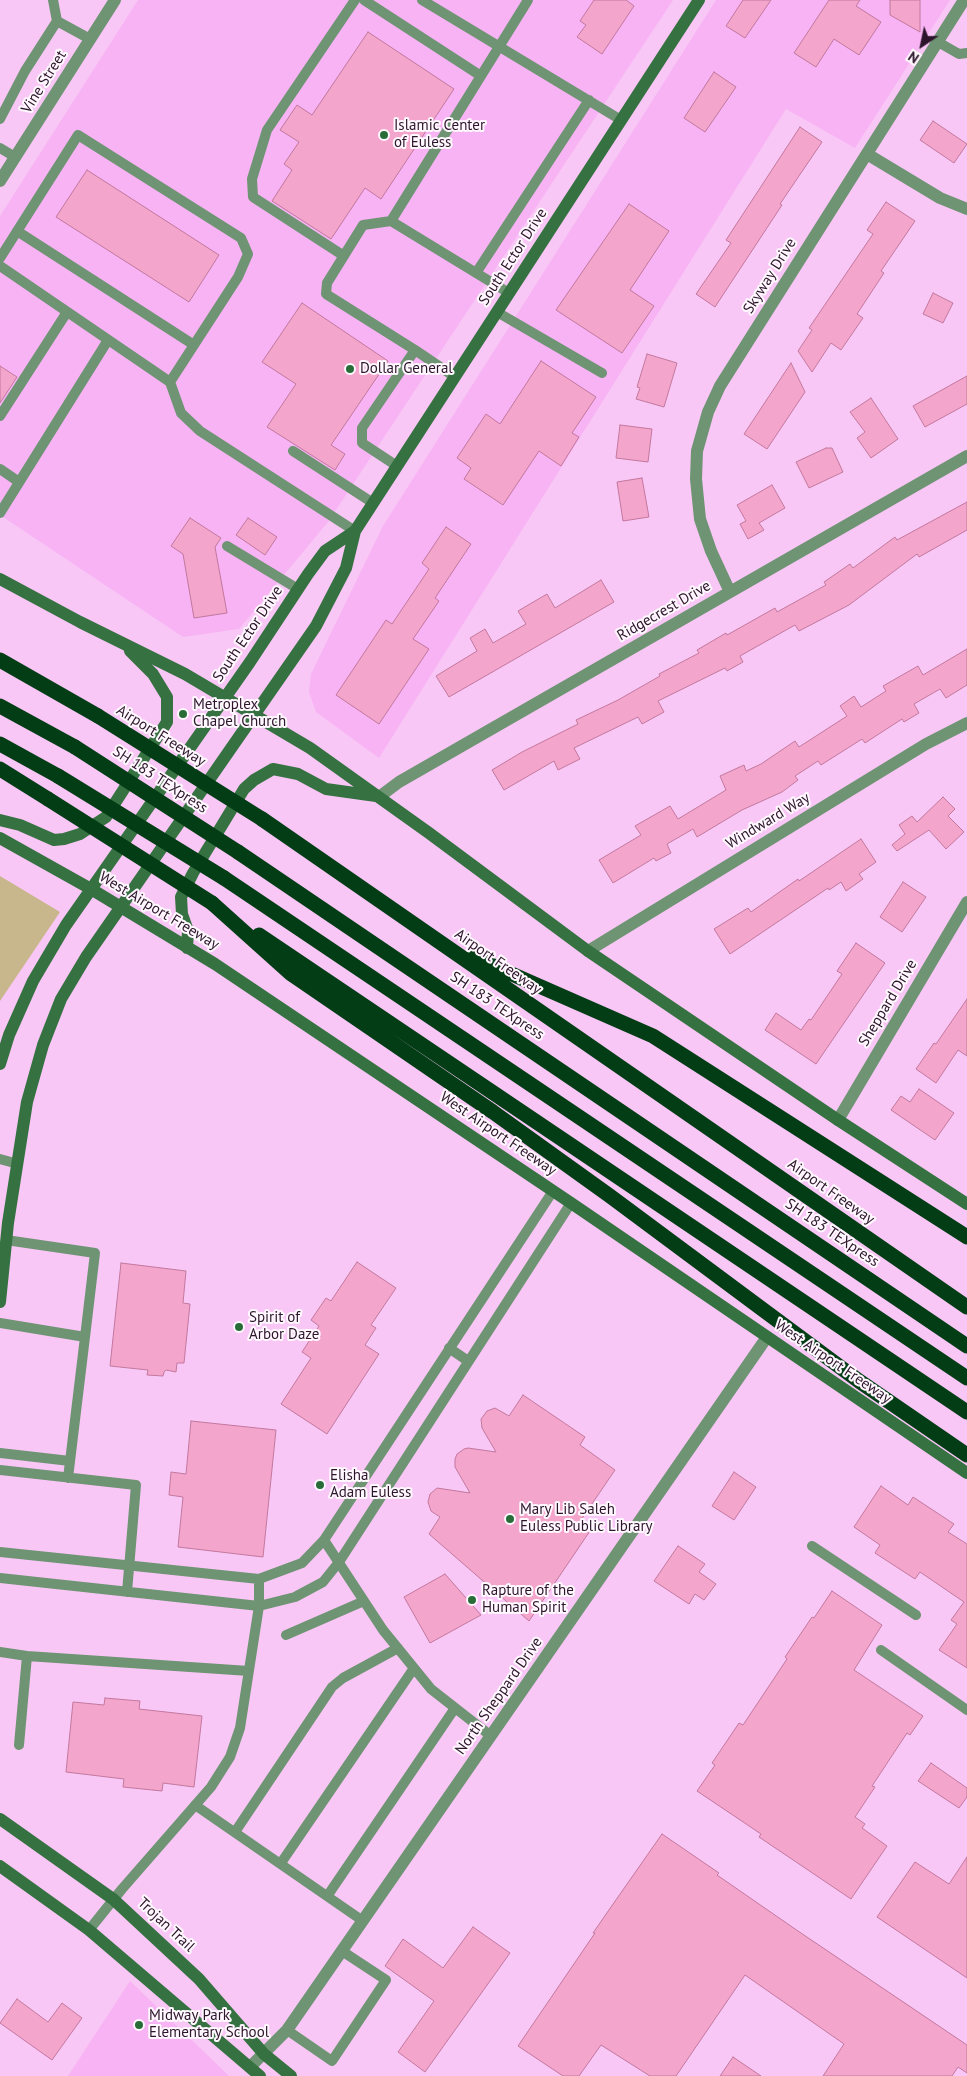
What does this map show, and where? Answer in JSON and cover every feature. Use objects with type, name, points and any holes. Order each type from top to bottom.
[{"type":"highway","name":"Airport Freeway","points":[[0,659],[98,716],[262,820],[967,1307]]},
{"type":"highway","name":"SH 183 TEXpress","points":[[0,706],[75,747],[238,852],[967,1346]]},
{"type":"highway","points":[[0,744],[58,776],[224,878],[967,1378]]},
{"type":"highway","points":[[0,769],[212,903],[967,1412]]},
{"type":"highway","points":[[212,903],[290,973],[493,1112],[610,1196],[859,1381],[967,1455]]},
{"type":"highway","points":[[439,942],[653,1036],[967,1237]]},
{"type":"main road","name":"South Ector Drive","points":[[0,1302],[6,1240],[27,1102],[42,1045],[57,1008],[86,957],[316,626],[346,568],[355,531],[699,0]]},
{"type":"main road","name":"South Ector Drive","points":[[0,1064],[9,1035],[33,981],[66,925],[325,551],[355,531]]},
{"type":"main road","points":[[0,579],[123,644],[185,674],[310,748],[588,950],[838,1120],[967,1204]]},
{"type":"main road","points":[[0,820],[20,825],[54,840],[80,834],[106,816],[167,722],[167,697],[153,674],[123,644]]},
{"type":"main road","points":[[187,948],[188,930],[182,914],[181,897],[193,873],[244,789],[254,780],[273,770],[298,774],[326,789],[379,797]]},
{"type":"main road","name":"West Airport Freeway","points":[[0,838],[121,906],[215,964],[571,1202],[967,1474]]},
{"type":"main road","name":"Trojan Trail","points":[[0,1819],[113,1899],[199,1979],[264,2054],[291,2076]]},
{"type":"main road","points":[[0,1866],[89,1930],[260,2076]]},
{"type":"street","name":"Vine Street","points":[[0,181],[115,0]]},
{"type":"street","name":"Skyway Drive","points":[[730,592],[700,518],[696,479],[696,451],[700,435],[720,386],[964,0]]},
{"type":"street","points":[[868,154],[940,198],[967,209]]},
{"type":"street","name":"Ridgecrest Drive","points":[[379,797],[399,782],[967,456]]},
{"type":"street","name":"Windward Way","points":[[588,950],[926,744],[967,723]]},
{"type":"street","name":"Sheppard Drive","points":[[838,1120],[967,902]]},
{"type":"street","name":"North Sheppard Drive","points":[[250,2067],[287,2030],[767,1337]]},
{"type":"lane","points":[[0,119],[24,70],[57,21],[53,0]]},
{"type":"lane","points":[[344,256],[253,197],[252,179],[268,130],[355,0]]},
{"type":"lane","points":[[364,0],[481,76]]},
{"type":"lane","points":[[422,0],[621,120]]},
{"type":"lane","points":[[391,221],[528,0]]},
{"type":"lane","points":[[57,21],[90,39]]},
{"type":"lane","points":[[938,42],[959,54],[967,53]]},
{"type":"lane","points":[[476,273],[589,100]]},
{"type":"lane","points":[[0,258],[78,135],[242,238],[248,254],[238,277],[170,382]]},
{"type":"lane","points":[[0,148],[15,157]]},
{"type":"lane","points":[[455,378],[415,350],[326,294],[327,283],[363,225],[391,221],[509,293]]},
{"type":"lane","points":[[17,231],[194,345]]},
{"type":"lane","points":[[0,266],[170,382],[181,413],[200,431],[355,531]]},
{"type":"lane","points":[[0,416],[67,312]]},
{"type":"lane","points":[[497,312],[602,373]]},
{"type":"lane","points":[[0,512],[108,340]]},
{"type":"lane","points":[[397,466],[362,443],[362,428],[415,350]]},
{"type":"lane","points":[[293,451],[373,503]]},
{"type":"lane","points":[[0,469],[19,482]]},
{"type":"lane","points":[[227,546],[298,589]]},
{"type":"lane","points":[[0,1158],[18,1164]]},
{"type":"lane","points":[[0,1552],[259,1579],[302,1563],[324,1540],[553,1191]]},
{"type":"lane","points":[[0,1578],[259,1606],[295,1597],[323,1582],[339,1562],[571,1202]]},
{"type":"lane","points":[[6,1240],[95,1253],[68,1478]]},
{"type":"lane","points":[[0,1323],[85,1337]]},
{"type":"lane","points":[[449,1348],[468,1361]]},
{"type":"lane","points":[[0,1453],[70,1461]]},
{"type":"lane","points":[[0,1470],[136,1485],[127,1592]]},
{"type":"lane","points":[[324,1540],[383,1630],[431,1689],[491,1736]]},
{"type":"lane","points":[[812,1546],[916,1615]]},
{"type":"lane","points":[[89,1930],[113,1899],[211,1787],[230,1757],[240,1728],[259,1606],[259,1579]]},
{"type":"lane","points":[[286,1635],[364,1601]]},
{"type":"lane","points":[[235,1832],[332,1687],[343,1678],[398,1648]]},
{"type":"lane","points":[[880,1650],[967,1710]]},
{"type":"lane","points":[[0,1652],[27,1656],[249,1671]]},
{"type":"lane","points":[[19,1745],[27,1656]]},
{"type":"lane","points":[[280,1863],[414,1668]]},
{"type":"lane","points":[[328,1896],[456,1708]]},
{"type":"lane","points":[[195,1804],[363,1921]]},
{"type":"lane","points":[[287,2030],[332,2062],[386,1980],[342,1951]]},
{"type":"shaded area","points":[[138,0],[673,0],[328,522],[239,629],[183,637],[0,515],[0,216]]},
{"type":"shaded area","points":[[716,0],[950,0],[855,148],[786,109],[379,758],[316,712],[309,692],[311,674],[383,526]]},
{"type":"shaded area","points":[[0,876],[60,912],[0,1001]]},
{"type":"shaded area","name":"Midway Park Elementary School","points":[[130,1981],[223,2070],[229,2076],[68,2076]]},
{"type":"building","points":[[594,0],[626,0],[634,6],[602,54],[577,37],[586,25],[580,21]]},
{"type":"building","points":[[743,0],[771,0],[745,38],[726,26]]},
{"type":"building","points":[[829,0],[860,0],[856,6],[881,22],[859,55],[834,39],[816,67],[794,53]]},
{"type":"building","points":[[890,0],[920,0],[920,32],[890,15]]},
{"type":"building","points":[[368,32],[454,89],[381,199],[365,188],[331,239],[272,201],[292,170],[284,164],[299,142],[280,130],[297,105],[312,115]]},
{"type":"building","points":[[714,72],[736,87],[705,132],[684,118]]},
{"type":"building","points":[[933,121],[967,144],[954,163],[920,140]]},
{"type":"building","points":[[800,127],[822,142],[780,204],[782,205],[715,307],[696,294],[731,243],[726,240]]},
{"type":"building","points":[[87,170],[219,255],[189,302],[56,217]]},
{"type":"building","points":[[886,202],[915,221],[881,271],[884,273],[857,314],[863,318],[841,350],[831,343],[812,372],[798,351],[812,330],[809,328],[873,234],[867,230]]},
{"type":"building","points":[[629,204],[669,231],[630,290],[654,306],[622,353],[556,310]]},
{"type":"building","points":[[933,293],[953,303],[943,323],[923,314]]},
{"type":"building","points":[[302,303],[388,361],[331,445],[345,454],[335,470],[267,427],[296,384],[262,362]]},
{"type":"building","points":[[647,354],[677,363],[664,407],[636,399],[640,388],[637,387]]},
{"type":"building","points":[[541,361],[596,397],[572,433],[579,437],[561,466],[539,451],[503,505],[464,479],[471,468],[457,458],[486,414],[500,424]]},
{"type":"building","points":[[791,363],[805,392],[767,449],[744,434]]},
{"type":"building","points":[[0,366],[17,377],[0,403]]},
{"type":"building","points":[[967,376],[967,404],[925,427],[913,406]]},
{"type":"building","points":[[871,398],[898,439],[871,458],[857,438],[865,432],[850,412]]},
{"type":"building","points":[[620,425],[652,429],[648,462],[616,458]]},
{"type":"building","points":[[826,448],[832,448],[843,472],[809,488],[796,462]]},
{"type":"building","points":[[642,478],[649,517],[623,521],[617,482]]},
{"type":"building","points":[[772,485],[785,508],[759,523],[764,530],[748,539],[740,524],[746,521],[737,505]]},
{"type":"building","points":[[967,502],[967,530],[919,557],[917,554],[849,605],[799,631],[795,625],[740,656],[743,662],[727,671],[725,668],[658,701],[664,712],[642,724],[638,717],[574,748],[580,759],[558,770],[554,761],[504,790],[492,770],[522,752],[578,724],[576,720],[618,700],[660,676],[659,674],[699,653],[697,650],[726,633],[727,635],[775,608],[777,612],[826,585],[824,582],[850,564],[853,568],[895,537],[897,540]]},
{"type":"building","points":[[190,518],[221,538],[215,547],[227,613],[194,618],[183,554],[171,546]]},
{"type":"building","points":[[248,518],[277,537],[265,555],[236,535]]},
{"type":"building","points":[[446,527],[471,544],[435,598],[439,601],[413,639],[429,649],[379,724],[336,695],[386,620],[392,624],[429,569],[422,563]]},
{"type":"building","points":[[601,580],[614,602],[449,697],[436,676],[477,651],[470,638],[485,629],[493,643],[526,624],[518,611],[547,594],[555,608]]},
{"type":"building","points":[[967,649],[967,685],[946,698],[940,689],[914,704],[919,713],[904,722],[902,719],[865,743],[862,739],[821,765],[818,761],[795,776],[798,780],[782,792],[742,810],[697,837],[693,829],[667,844],[671,853],[656,861],[654,858],[613,883],[599,860],[641,835],[635,826],[670,806],[678,819],[726,790],[720,776],[744,765],[746,771],[761,764],[795,741],[799,747],[847,716],[840,706],[854,696],[861,707],[886,691],[883,686],[918,666],[923,675]]},
{"type":"building","points":[[943,797],[955,809],[948,816],[964,832],[946,849],[929,830],[897,851],[892,845],[905,834],[899,825],[912,816],[917,822]]},
{"type":"building","points":[[861,839],[876,862],[859,874],[863,879],[846,891],[841,882],[829,890],[828,888],[730,954],[714,929],[748,908],[751,912],[798,879],[799,881]]},
{"type":"building","points":[[903,882],[926,897],[902,932],[880,917]]},
{"type":"building","points":[[856,943],[885,963],[816,1064],[765,1030],[776,1013],[801,1030],[809,1019],[811,1020],[842,974],[837,971]]},
{"type":"building","points":[[967,999],[967,1056],[958,1050],[936,1083],[916,1069]]},
{"type":"building","points":[[919,1089],[954,1113],[935,1140],[891,1110],[901,1096],[910,1102]]},
{"type":"building","points":[[357,1262],[396,1288],[371,1325],[376,1328],[365,1345],[379,1354],[327,1434],[281,1404],[311,1358],[302,1352],[319,1326],[311,1320],[326,1298],[331,1301]]},
{"type":"building","points":[[121,1263],[186,1271],[183,1303],[190,1304],[184,1363],[177,1363],[176,1372],[166,1370],[163,1376],[147,1375],[148,1370],[110,1366]]},
{"type":"building","name":"Mary Lib Saleh Euless Public Library","points":[[523,1395],[585,1437],[580,1445],[615,1470],[581,1520],[592,1528],[529,1621],[429,1534],[440,1517],[431,1511],[428,1502],[430,1494],[437,1488],[470,1493],[455,1467],[457,1454],[468,1448],[496,1452],[482,1428],[481,1419],[487,1411],[495,1408],[509,1416]]},
{"type":"building","points":[[191,1421],[276,1430],[263,1557],[178,1547],[183,1497],[169,1495],[171,1472],[186,1474]]},
{"type":"building","points":[[734,1472],[756,1487],[734,1520],[712,1506]]},
{"type":"building","points":[[881,1486],[908,1505],[913,1497],[954,1524],[948,1532],[967,1544],[967,1668],[939,1650],[957,1624],[951,1620],[964,1602],[920,1572],[915,1579],[875,1553],[880,1545],[854,1527]]},
{"type":"building","points":[[678,1546],[705,1564],[699,1572],[716,1584],[704,1600],[695,1594],[689,1604],[654,1581]]},
{"type":"building","points":[[445,1574],[481,1615],[430,1643],[404,1597]]},
{"type":"building","points":[[832,1591],[882,1625],[854,1670],[923,1716],[910,1735],[907,1733],[872,1786],[875,1787],[855,1817],[865,1824],[862,1828],[887,1846],[851,1899],[759,1837],[761,1834],[697,1791],[715,1765],[712,1763],[739,1723],[743,1725],[787,1659],[785,1657]]},
{"type":"building","points":[[105,1698],[140,1701],[139,1709],[202,1716],[194,1787],[163,1783],[162,1791],[123,1787],[124,1779],[66,1772],[73,1702],[104,1705]]},
{"type":"building","points":[[931,1763],[967,1788],[967,1797],[959,1808],[918,1781]]},
{"type":"building","points":[[662,1834],[719,1873],[717,1875],[967,2045],[967,2073],[958,2067],[952,2076],[823,2076],[844,2044],[745,1975],[676,2076],[650,2076],[601,2045],[579,2076],[563,2076],[518,2046]]},
{"type":"building","points":[[967,1857],[967,1978],[877,1917],[915,1862],[949,1884]]},
{"type":"building","points":[[473,1927],[510,1953],[425,2072],[398,2052],[434,2001],[385,1966],[403,1939],[443,1968]]},
{"type":"building","points":[[17,1999],[48,2022],[62,2003],[82,2018],[52,2060],[0,2023]]},
{"type":"building","points":[[733,2057],[761,2076],[720,2076]]},
{"type":"place","name":"Islamic Center of Euless","points":[[384,135]]},
{"type":"place","name":"Dollar General","points":[[350,369]]},
{"type":"place","name":"Metroplex Chapel Church","points":[[183,714]]},
{"type":"place","name":"Spirit of Arbor Daze","points":[[239,1327]]},
{"type":"place","name":"Elisha Adam Euless","points":[[320,1485]]},
{"type":"place","name":"Mary Lib Saleh Euless Public Library","points":[[510,1519]]},
{"type":"place","name":"Rapture of the Human Spirit","points":[[472,1600]]},
{"type":"place","name":"Midway Park Elementary School","points":[[139,2025]]}]
